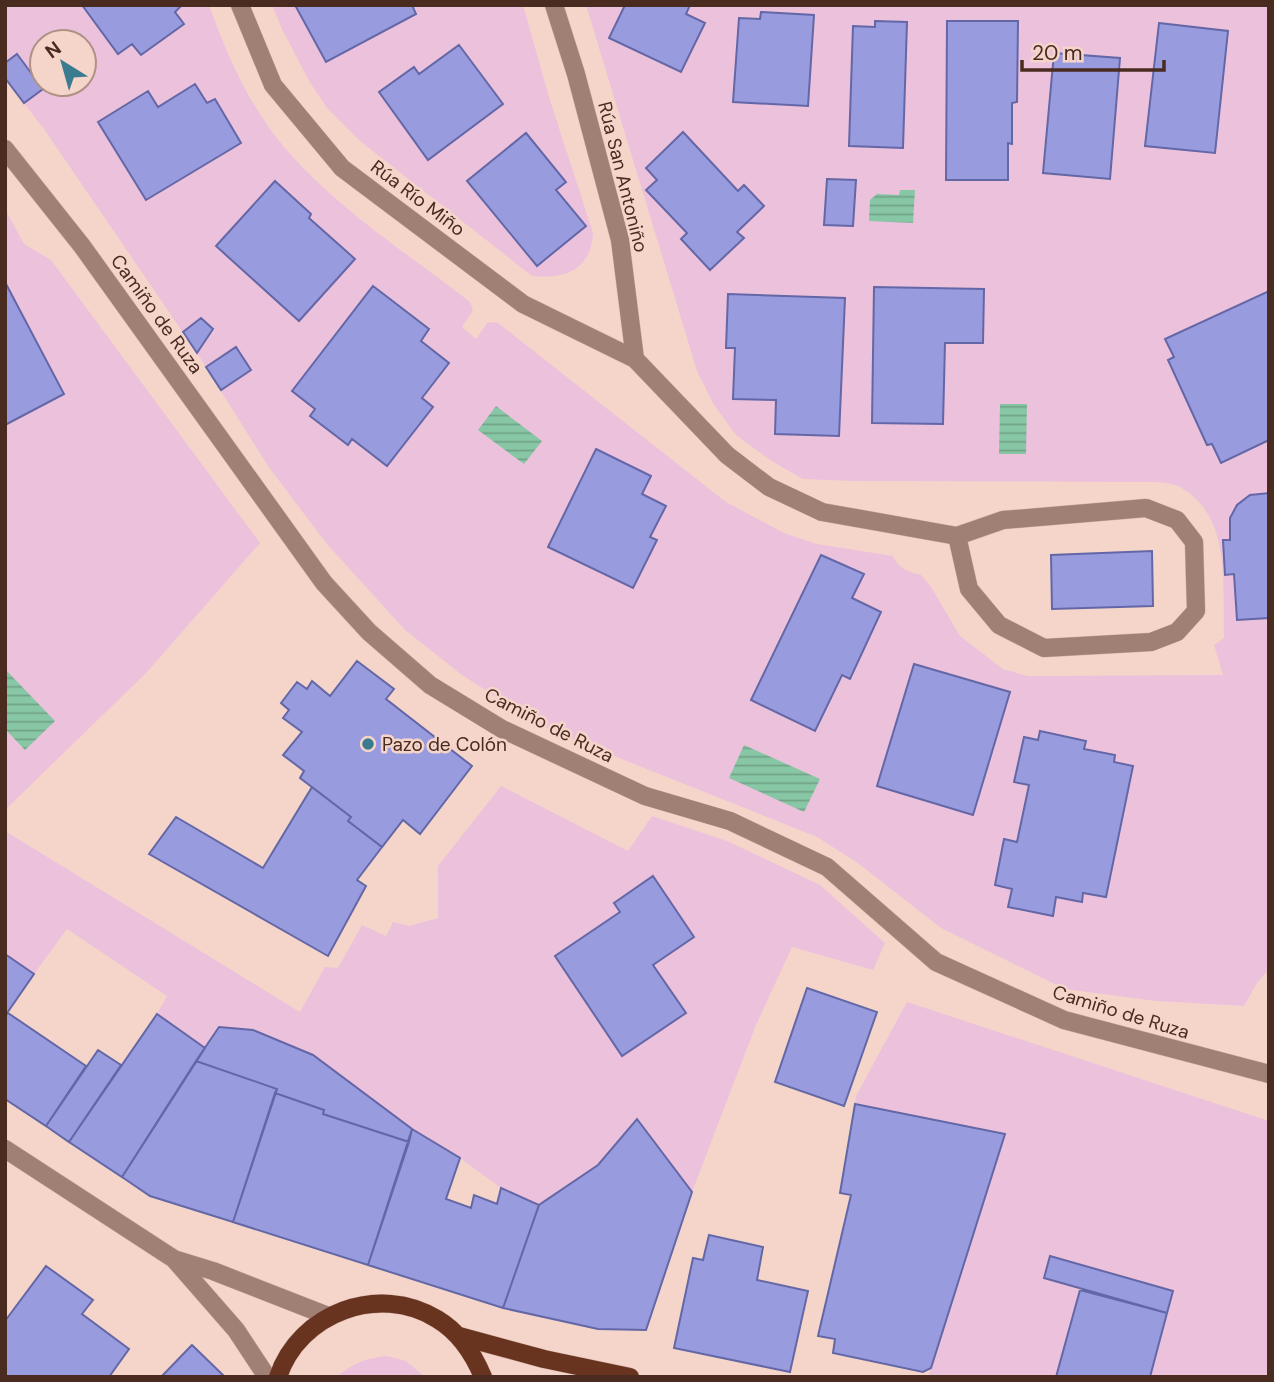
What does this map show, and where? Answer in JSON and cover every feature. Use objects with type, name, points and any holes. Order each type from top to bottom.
[{"type":"main road","points":[[278,1377],[293,1346],[309,1329],[328,1316],[355,1306],[383,1303],[411,1307],[436,1318],[458,1336],[474,1357],[483,1377]]},
{"type":"main road","points":[[458,1336],[544,1359],[631,1377]]},
{"type":"street","name":"Rúa Río Miño","points":[[240,5],[273,85],[342,168],[523,304],[635,359]]},
{"type":"street","name":"Rúa San Antoniño","points":[[554,5],[576,74],[621,240],[635,359]]},
{"type":"street","name":"Camiño de Ruza","points":[[5,149],[82,246],[324,583],[369,632],[430,685],[502,729],[645,796],[730,821],[827,867],[936,962],[969,979],[1064,1020],[1269,1074]]},
{"type":"street","points":[[635,359],[727,455],[769,487],[822,512],[957,536],[1003,520],[1146,508],[1177,520],[1194,542],[1196,611],[1177,632],[1151,642],[1044,648],[999,625],[970,589],[957,536]]},
{"type":"street","points":[[5,1149],[174,1259],[236,1330],[267,1377]]},
{"type":"street","points":[[174,1259],[214,1271],[328,1316]]},
{"type":"shaded area","points":[[5,5],[209,5],[240,79],[271,131],[304,169],[349,210],[470,302],[473,310],[462,327],[476,339],[488,322],[498,323],[726,502],[784,533],[817,544],[893,556],[900,566],[920,574],[931,587],[960,636],[1003,669],[1028,676],[1223,675],[1214,645],[1224,638],[1221,553],[1208,515],[1196,499],[1178,486],[1151,482],[803,479],[770,460],[736,435],[714,405],[697,371],[586,5],[1269,5],[1269,969],[1257,983],[1244,1006],[1156,1001],[1065,989],[941,928],[859,864],[817,837],[564,736],[533,721],[462,675],[405,630],[326,543],[268,466],[197,353],[46,132],[5,78]]},
{"type":"shaded area","points":[[272,5],[523,5],[549,97],[593,233],[591,246],[581,264],[565,274],[532,276],[360,141],[327,108],[309,81]]},
{"type":"shaded area","points":[[900,190],[915,190],[913,223],[869,221],[870,200],[877,194],[899,195]]},
{"type":"shaded area","points":[[5,209],[24,244],[51,260],[260,543],[147,672],[5,810]]},
{"type":"shaded area","points":[[1000,404],[1027,404],[1026,454],[999,454]]},
{"type":"shaded area","points":[[496,406],[542,441],[524,464],[478,430]]},
{"type":"shaded area","points":[[5,669],[55,721],[25,750],[5,729]]},
{"type":"shaded area","points":[[744,745],[820,779],[804,812],[729,778]]},
{"type":"shaded area","points":[[501,786],[628,851],[652,816],[727,841],[820,885],[885,943],[873,970],[792,947],[756,1025],[692,1192],[637,1119],[598,1165],[539,1205],[501,1188],[460,1158],[412,1129],[313,1055],[253,1030],[219,1027],[205,1048],[157,1014],[167,996],[67,929],[34,974],[5,954],[5,831],[300,1012],[325,967],[338,968],[362,925],[386,936],[393,922],[409,926],[438,918],[438,866]]},
{"type":"shaded area","points":[[907,1002],[1269,1121],[1269,1377],[1150,1377],[1173,1291],[1050,1256],[1044,1278],[1080,1290],[1056,1377],[928,1377],[1004,1135],[855,1104],[856,1096]]},
{"type":"shaded area","points":[[387,1356],[406,1361],[425,1377],[337,1377],[360,1362]]},
{"type":"building","points":[[82,5],[182,5],[175,12],[184,24],[141,55],[132,44],[118,54]]},
{"type":"building","points":[[295,5],[412,5],[416,14],[326,62]]},
{"type":"building","points":[[625,5],[690,5],[686,14],[705,23],[681,72],[609,38]]},
{"type":"building","points":[[761,12],[814,15],[808,106],[733,102],[739,18],[760,19]]},
{"type":"building","points":[[875,21],[907,22],[903,148],[849,146],[853,26],[875,27]]},
{"type":"building","points":[[947,21],[1018,21],[1017,102],[1012,103],[1012,144],[1008,143],[1008,180],[946,180]]},
{"type":"building","points":[[1159,23],[1228,31],[1215,153],[1145,146]]},
{"type":"building","points":[[459,45],[503,104],[428,160],[379,92],[414,67],[419,74]]},
{"type":"building","points":[[1054,53],[1120,58],[1110,179],[1043,173]]},
{"type":"building","points":[[17,54],[28,69],[28,98],[31,98],[24,103],[5,78],[5,63]]},
{"type":"building","points":[[195,84],[207,103],[215,99],[241,143],[146,200],[98,122],[148,91],[158,107]]},
{"type":"building","points":[[683,132],[738,191],[744,185],[764,206],[737,232],[744,238],[710,270],[681,239],[687,233],[646,190],[657,180],[646,168]]},
{"type":"building","points":[[526,133],[566,182],[556,190],[586,226],[537,266],[467,181]]},
{"type":"building","points":[[827,179],[856,180],[853,226],[824,225]]},
{"type":"building","points":[[275,181],[311,214],[309,218],[355,259],[299,321],[216,246]]},
{"type":"building","points":[[5,282],[64,394],[5,425]]},
{"type":"building","points":[[373,286],[429,329],[421,341],[449,363],[422,398],[433,407],[387,466],[352,439],[348,445],[310,416],[315,409],[292,391]]},
{"type":"building","points":[[874,287],[984,289],[983,343],[945,343],[943,424],[872,423]]},
{"type":"building","points":[[1269,291],[1269,440],[1221,463],[1212,444],[1207,445],[1168,360],[1174,357],[1165,339]]},
{"type":"building","points":[[728,294],[845,298],[839,436],[775,434],[776,400],[733,399],[735,348],[726,348]]},
{"type":"building","points":[[201,318],[213,329],[197,353],[183,332]]},
{"type":"building","points":[[236,347],[251,370],[221,390],[206,367]]},
{"type":"building","points":[[596,449],[651,476],[642,494],[666,506],[650,537],[657,540],[633,588],[548,547]]},
{"type":"building","points":[[1269,493],[1269,618],[1237,620],[1234,574],[1225,575],[1223,540],[1230,540],[1230,518],[1237,505],[1250,495]]},
{"type":"building","points":[[1152,551],[1153,606],[1052,609],[1051,555]]},
{"type":"building","points":[[821,555],[864,574],[852,598],[881,612],[850,679],[842,675],[815,731],[751,700]]},
{"type":"building","name":"Pazo de Colón","points":[[357,661],[394,689],[386,699],[472,766],[420,834],[403,820],[382,847],[348,821],[351,817],[300,778],[304,771],[283,755],[302,732],[283,718],[289,710],[281,703],[297,682],[307,689],[312,681],[330,696]]},
{"type":"building","points":[[914,664],[1010,692],[973,815],[877,786]]},
{"type":"building","points":[[1040,731],[1086,741],[1084,749],[1115,755],[1114,762],[1133,766],[1106,897],[1083,893],[1082,902],[1056,897],[1053,916],[1008,907],[1012,889],[995,885],[1004,839],[1017,842],[1029,785],[1014,782],[1024,737],[1038,740]]},
{"type":"building","points":[[312,787],[351,817],[348,821],[382,847],[357,880],[366,886],[328,956],[149,854],[176,817],[263,868]]},
{"type":"building","points":[[653,876],[694,937],[653,965],[686,1013],[622,1056],[555,956],[620,912],[614,903]]},
{"type":"building","points":[[5,954],[34,974],[5,1016]]},
{"type":"building","points":[[807,988],[877,1012],[844,1106],[775,1082]]},
{"type":"building","points":[[8,1013],[86,1066],[46,1126],[5,1099],[5,1016]]},
{"type":"building","points":[[157,1014],[205,1048],[122,1177],[69,1142]]},
{"type":"building","points":[[219,1027],[253,1030],[313,1055],[412,1129],[409,1142],[323,1114],[324,1110],[275,1093],[277,1089],[196,1061]]},
{"type":"building","points":[[98,1050],[121,1065],[69,1142],[46,1126]]},
{"type":"building","points":[[196,1061],[277,1089],[233,1222],[150,1196],[122,1177]]},
{"type":"building","points":[[275,1093],[324,1110],[323,1114],[409,1142],[368,1265],[233,1222]]},
{"type":"building","points":[[855,1104],[1005,1134],[931,1368],[923,1372],[833,1353],[835,1339],[818,1336],[851,1195],[840,1193]]},
{"type":"building","points":[[637,1119],[692,1192],[646,1330],[598,1329],[503,1308],[539,1205],[598,1165]]},
{"type":"building","points":[[412,1129],[460,1158],[446,1199],[471,1208],[474,1195],[497,1204],[501,1188],[539,1205],[503,1308],[368,1265]]},
{"type":"building","points":[[709,1235],[763,1247],[757,1280],[808,1291],[790,1372],[674,1348],[693,1258],[703,1260]]},
{"type":"building","points":[[1050,1256],[1173,1291],[1167,1313],[1044,1278]]},
{"type":"building","points":[[46,1266],[93,1300],[82,1314],[129,1349],[109,1377],[5,1377],[5,1321]]},
{"type":"building","points":[[1080,1290],[1167,1313],[1150,1377],[1056,1377]]},
{"type":"building","points":[[192,1345],[225,1377],[161,1377]]},
{"type":"place","name":"Pazo de Colón","points":[[368,744]]}]
